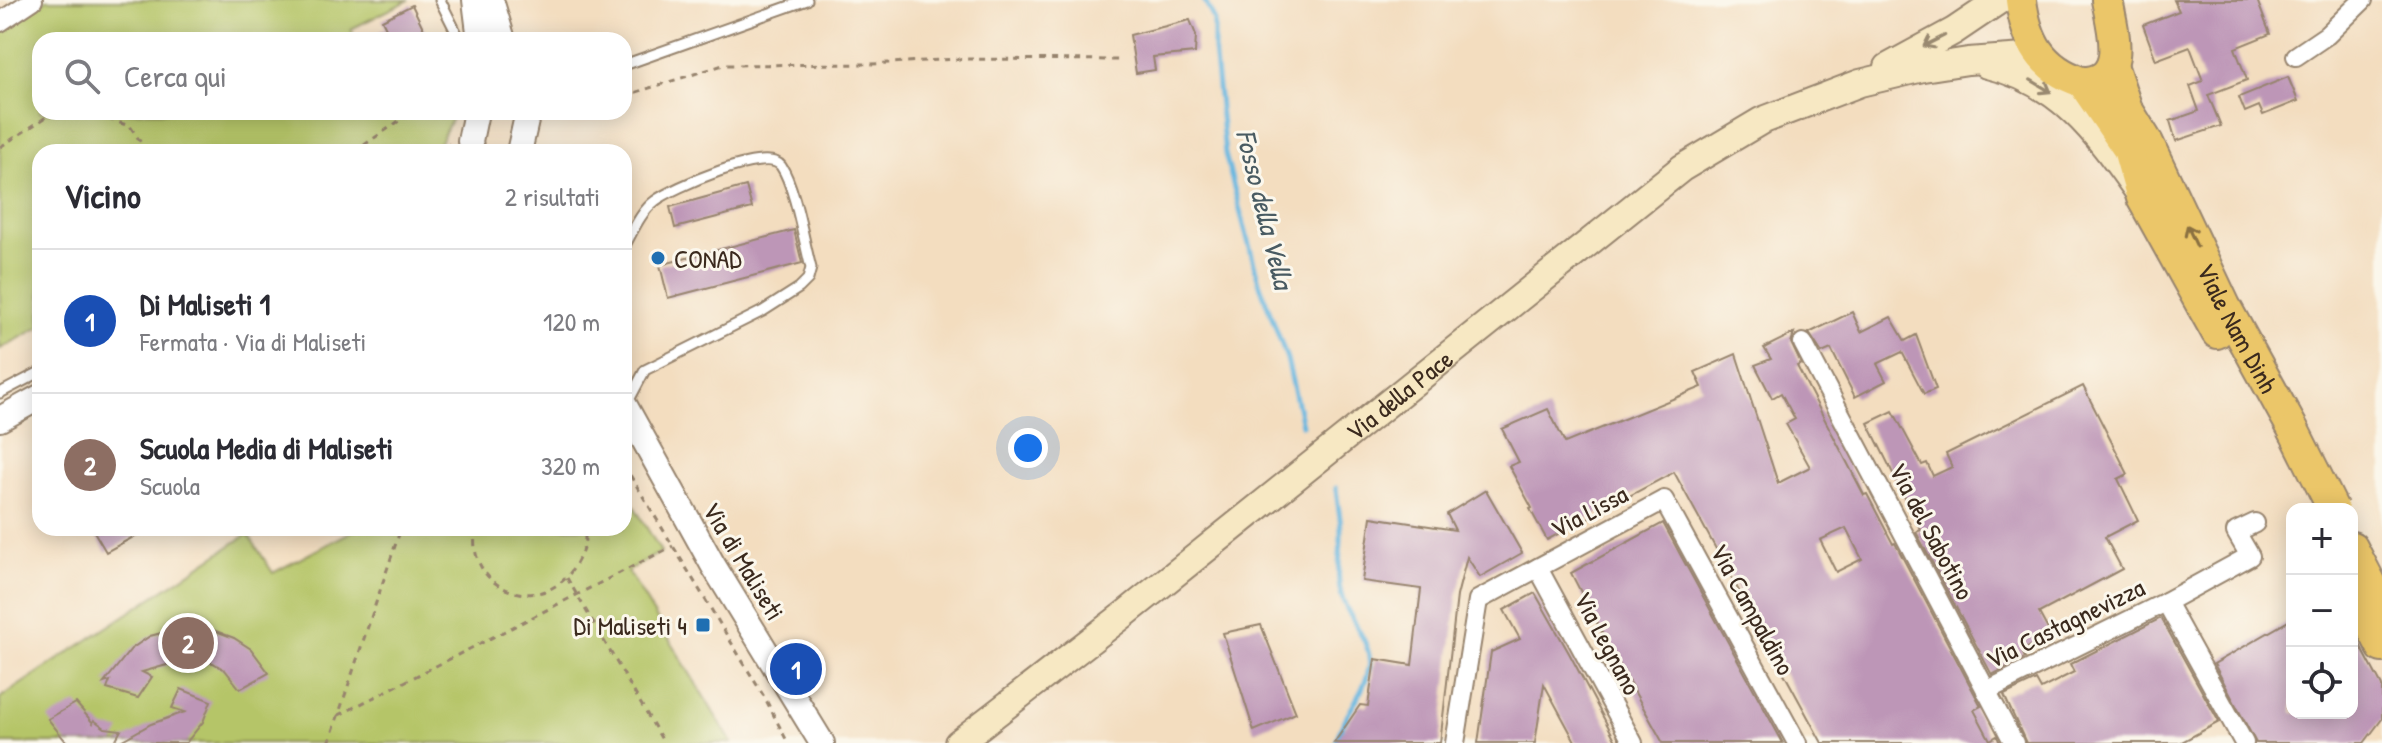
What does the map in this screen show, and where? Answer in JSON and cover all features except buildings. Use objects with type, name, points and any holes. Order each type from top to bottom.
[{"type":"main road","points":[[1860,83],[1954,31],[2000,0]]},
{"type":"main road","points":[[2021,0],[2027,29],[2039,56],[2082,82],[2100,79],[2115,57],[2109,0]]},
{"type":"main road","points":[[2109,0],[2124,29],[2148,143]]},
{"type":"main road","points":[[1860,83],[1968,61],[2039,56]]},
{"type":"main road","points":[[1968,61],[2017,74],[2056,96],[2079,114],[2142,198]]},
{"type":"main road","points":[[2112,65],[2127,109],[2148,143]]},
{"type":"main road","name":"Viale Nam Dinh","points":[[2082,82],[2128,149],[2142,198],[2285,436],[2329,503]]},
{"type":"main road","name":"Via della Pace","points":[[958,743],[1126,613],[1682,168],[1761,121],[1860,83]]},
{"type":"main road","name":"Viale Nam Dinh","points":[[2148,143],[2285,436],[2308,503]]},
{"type":"main road","points":[[2358,559],[2382,605]]},
{"type":"main road","points":[[2358,601],[2382,647]]},
{"type":"street","points":[[0,22],[33,0]]},
{"type":"street","points":[[475,0],[479,32]]},
{"type":"street","points":[[491,0],[501,32]]},
{"type":"street","points":[[2296,56],[2327,35],[2363,0]]},
{"type":"street","points":[[468,144],[474,120]]},
{"type":"street","points":[[523,144],[529,120]]},
{"type":"street","name":"Via del Sabotino","points":[[1803,343],[2014,743]]},
{"type":"street","points":[[0,419],[32,401]]},
{"type":"street","name":"Via di Maliseti","points":[[632,419],[713,565],[822,743]]},
{"type":"street","name":"Via di Maliseti","points":[[632,450],[696,563],[793,721],[803,743]]},
{"type":"street","name":"Via Lissa","points":[[1455,743],[1478,600],[1664,500]]},
{"type":"street","name":"Via Campaldino","points":[[1664,500],[1797,743]]},
{"type":"street","name":"Via Castagnevizza","points":[[1986,691],[2166,602],[2250,556],[2236,532],[2255,523]]},
{"type":"street","name":"Via Legnano","points":[[1538,568],[1633,743]]},
{"type":"street","points":[[2166,602],[2244,743]]},
{"type":"lane","points":[[440,0],[456,32]]},
{"type":"lane","points":[[632,62],[807,0]]},
{"type":"lane","points":[[632,234],[653,201],[709,174],[762,159],[774,160],[781,165],[790,187],[811,268],[808,279],[799,288],[763,311],[645,370],[632,393]]},
{"type":"lane","points":[[0,393],[32,376]]},
{"type":"path","points":[[632,93],[723,65],[872,64],[958,59],[1120,60]]},
{"type":"path","points":[[0,147],[42,120]]},
{"type":"path","points":[[111,120],[130,126],[142,144]]},
{"type":"path","points":[[366,144],[400,120]]},
{"type":"path","points":[[632,478],[766,700],[788,743]]},
{"type":"path","points":[[329,743],[398,536]]},
{"type":"path","points":[[475,536],[480,568],[490,580],[506,589],[534,594],[546,592],[567,578],[586,545],[585,536]]},
{"type":"path","points":[[339,715],[673,546]]},
{"type":"path","points":[[567,578],[664,743]]},
{"type":"green space","points":[[46,0],[409,0],[351,29],[352,32],[32,32],[32,120],[451,120],[439,144],[32,144],[32,331],[0,349],[0,31]]},
{"type":"green space","points":[[632,503],[661,552],[628,571],[732,743],[0,743],[0,698],[245,536],[249,536],[273,573],[343,536],[632,536]]},
{"type":"waterway","name":"Fosso della Vella","points":[[1204,0],[1214,19],[1214,49],[1225,154],[1259,282],[1287,359],[1302,425]]},
{"type":"waterway","name":"Fosso della Vella","points":[[1336,488],[1341,526],[1339,586],[1344,603],[1368,649],[1369,659],[1366,679],[1336,743]]},
{"type":"place","name":"CONAD","points":[[658,258]]},
{"type":"place","name":"Di Maliseti 4","points":[[703,625]]},
{"type":"place","name":"Scuola Media di Maliseti","points":[[188,643]]},
{"type":"place","name":"Di Maliseti 1","points":[[796,669]]}]
